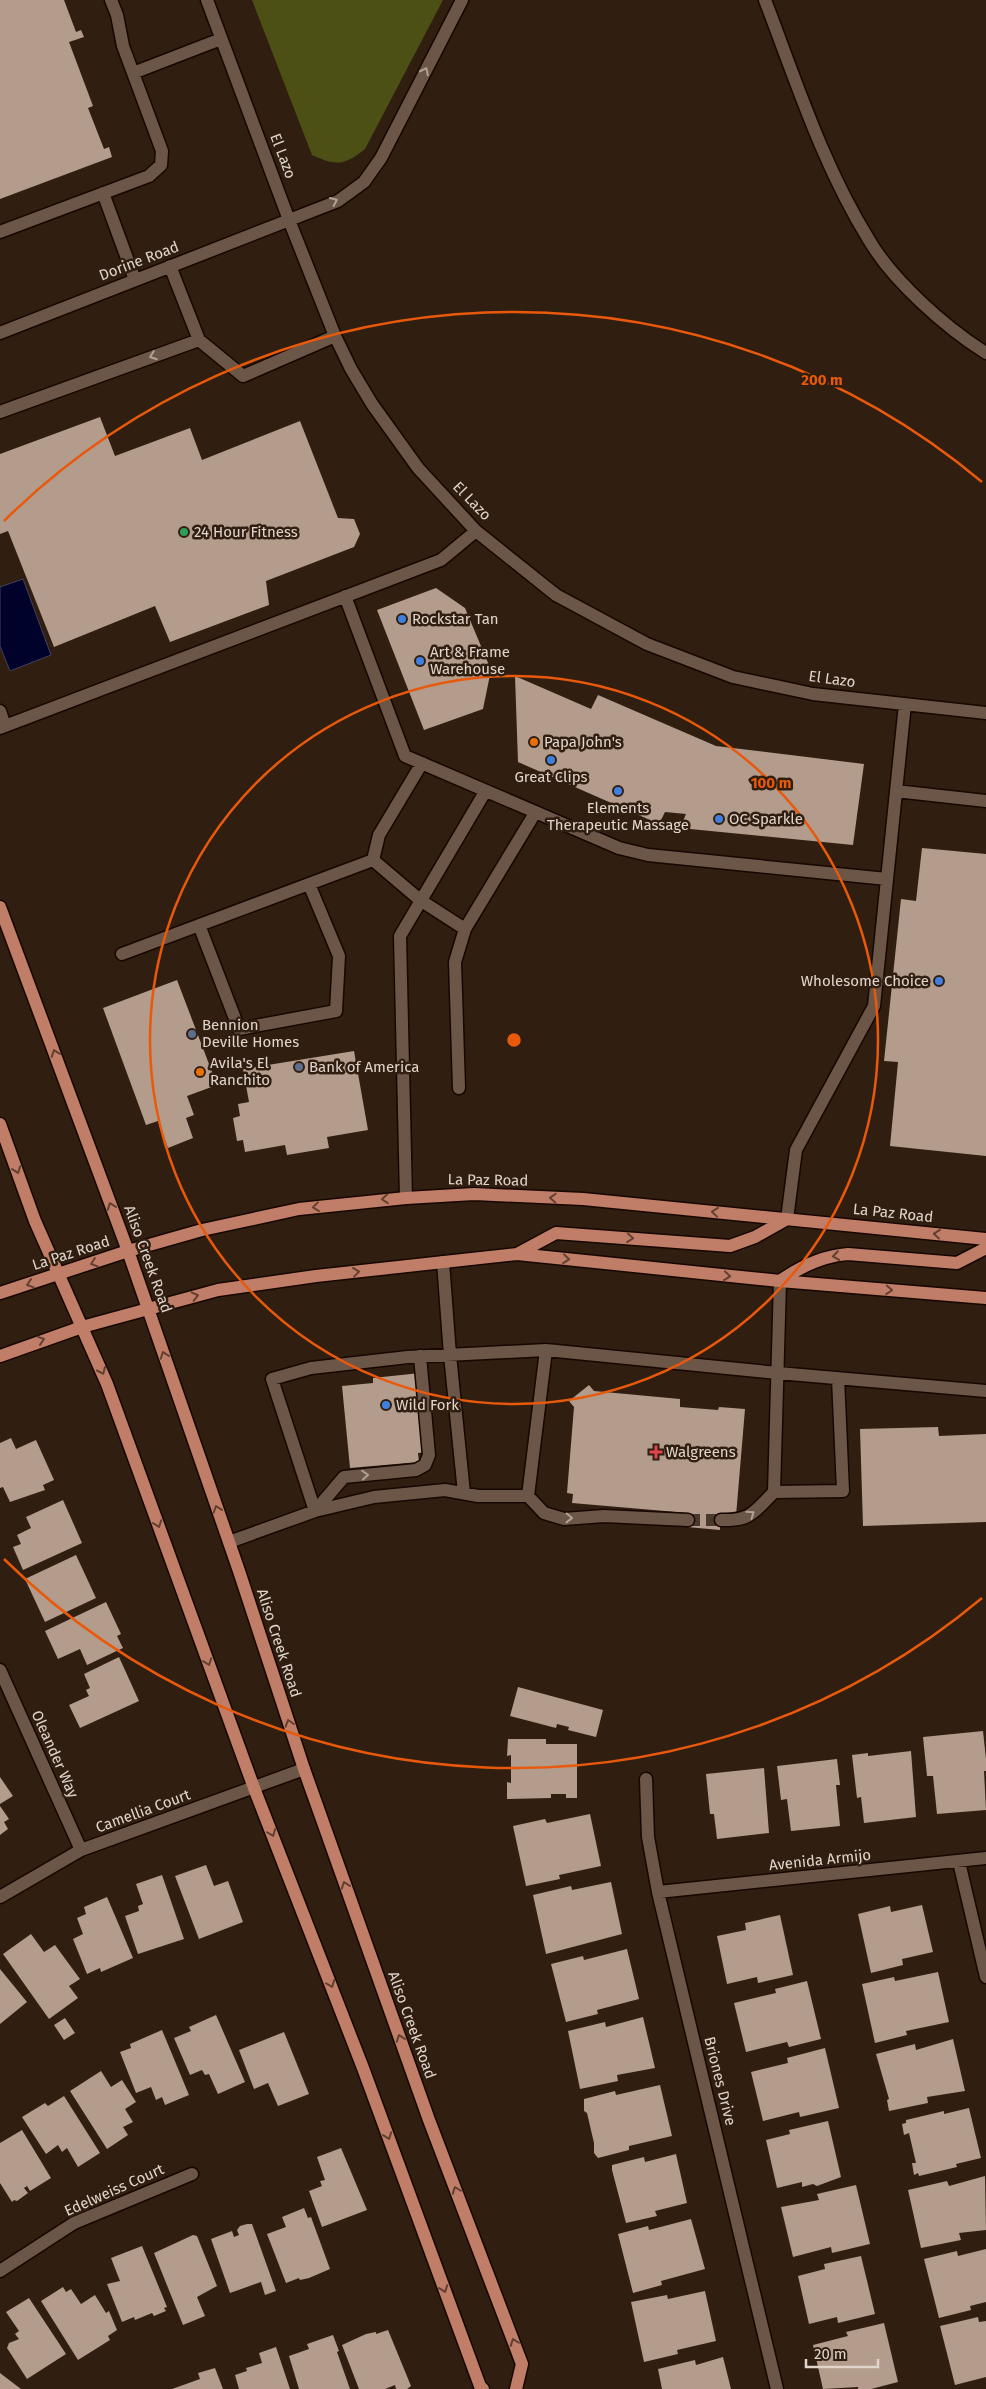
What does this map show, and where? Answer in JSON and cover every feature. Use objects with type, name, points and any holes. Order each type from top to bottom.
[{"type":"main road","name":"Aliso Creek Road","points":[[0,907],[148,1307],[229,1542],[304,1769],[429,2120],[522,2364],[516,2389]]},
{"type":"main road","points":[[0,1124],[35,1221],[107,1384],[254,1788],[363,2068],[480,2386],[484,2389]]},
{"type":"main road","name":"La Paz Road","points":[[0,1294],[178,1236],[299,1209],[406,1198],[474,1194],[583,1199],[986,1239]]},
{"type":"main road","points":[[517,1254],[556,1233],[730,1246],[755,1237],[787,1219]]},
{"type":"main road","points":[[780,1281],[797,1269],[832,1256],[848,1254],[957,1263],[986,1248]]},
{"type":"main road","points":[[0,1356],[82,1327],[148,1307],[218,1290],[517,1254],[780,1281],[983,1296]]},
{"type":"street","points":[[0,232],[149,176],[161,165],[162,151],[123,46],[117,15],[111,0]]},
{"type":"street","name":"El Lazo","points":[[206,0],[289,220],[335,336],[351,369],[372,404],[418,468],[476,531],[556,594],[647,644],[733,677],[813,694],[986,712]]},
{"type":"street","name":"Dorine Road","points":[[0,333],[338,201],[364,182],[381,158],[462,0]]},
{"type":"street","points":[[765,0],[828,164],[870,242],[922,304],[986,352]]},
{"type":"street","points":[[133,72],[221,39]]},
{"type":"street","points":[[103,193],[135,280]]},
{"type":"street","points":[[170,266],[199,340],[243,376],[335,336]]},
{"type":"street","points":[[0,412],[199,340]]},
{"type":"street","points":[[0,711],[3,727],[441,560],[476,531]]},
{"type":"street","points":[[345,596],[405,756],[485,792],[620,848],[648,855],[887,879]]},
{"type":"street","points":[[787,1219],[796,1150],[874,1006],[905,704]]},
{"type":"street","points":[[374,860],[379,835],[422,764]]},
{"type":"street","points":[[896,791],[986,801]]},
{"type":"street","points":[[406,1198],[400,936],[485,792]]},
{"type":"street","points":[[459,1088],[455,962],[465,929],[535,812]]},
{"type":"street","points":[[122,954],[374,860]]},
{"type":"street","points":[[374,860],[420,900],[465,929]]},
{"type":"street","points":[[199,925],[239,1029],[336,1011],[339,956],[309,884]]},
{"type":"street","points":[[443,1262],[464,1493]]},
{"type":"street","points":[[721,1520],[736,1520],[750,1517],[774,1492],[780,1281]]},
{"type":"street","points":[[528,1496],[546,1350]]},
{"type":"street","points":[[315,1511],[272,1379],[311,1368],[420,1356],[546,1350],[778,1373],[986,1390]]},
{"type":"street","points":[[315,1511],[344,1476],[416,1470],[425,1465],[429,1455],[420,1356]]},
{"type":"street","points":[[774,1492],[843,1491],[838,1378]]},
{"type":"street","points":[[229,1542],[315,1511],[374,1497],[445,1490],[478,1496],[528,1496],[544,1513],[564,1519],[604,1516],[688,1520]]},
{"type":"street","name":"Oleander Way","points":[[0,1670],[81,1850]]},
{"type":"street","name":"Camellia Court","points":[[0,1897],[81,1850],[304,1769]]},
{"type":"street","name":"Briones Drive","points":[[646,1779],[648,1837],[658,1892],[777,2389]]},
{"type":"street","name":"Avenida Armijo","points":[[658,1892],[986,1858]]},
{"type":"street","points":[[959,1862],[986,1978]]},
{"type":"street","name":"Edelweiss Court","points":[[0,2271],[74,2223],[192,2174]]},
{"type":"green space","points":[[252,0],[443,0],[365,149],[351,159],[334,162],[312,155]]},
{"type":"water","points":[[23,579],[51,655],[10,671],[0,646],[0,587]]},
{"type":"building","points":[[0,0],[64,0],[76,32],[81,30],[84,37],[69,42],[93,106],[88,108],[104,149],[109,147],[112,157],[0,199]]},
{"type":"building","name":"24 Hour Fitness","points":[[100,417],[115,456],[190,428],[202,460],[300,421],[338,518],[354,519],[360,534],[354,547],[266,581],[269,605],[170,642],[155,606],[54,647],[8,531],[0,534],[0,454]]},
{"type":"building","points":[[436,588],[465,608],[491,670],[483,709],[424,730],[377,610]]},
{"type":"building","points":[[515,676],[591,709],[598,695],[716,746],[864,764],[853,845],[680,828],[686,814],[665,812],[659,824],[518,762]]},
{"type":"building","name":"Wholesome Choice","points":[[922,848],[986,854],[986,1156],[890,1146],[898,1062],[884,1061],[901,899],[916,901]]},
{"type":"building","points":[[177,980],[217,1085],[187,1096],[194,1115],[186,1118],[193,1138],[168,1148],[158,1121],[146,1125],[103,1008]]},
{"type":"building","points":[[354,1051],[368,1130],[327,1137],[329,1148],[287,1155],[285,1145],[245,1152],[243,1140],[237,1141],[233,1118],[240,1116],[238,1104],[249,1102],[243,1069]]},
{"type":"building","points":[[420,1373],[428,1452],[418,1453],[419,1462],[350,1468],[342,1386],[373,1383],[373,1378]]},
{"type":"building","name":"Walgreens","points":[[589,1385],[594,1391],[680,1399],[680,1407],[718,1410],[719,1407],[745,1409],[736,1516],[721,1515],[720,1530],[687,1527],[688,1513],[572,1503],[573,1494],[567,1493],[574,1407],[569,1401]]},
{"type":"building","points":[[938,1427],[939,1436],[986,1434],[986,1522],[863,1526],[860,1429]]},
{"type":"building","points":[[11,1438],[16,1449],[36,1440],[54,1480],[43,1485],[45,1490],[10,1502],[3,1487],[0,1488],[0,1443]]},
{"type":"building","points":[[63,1500],[82,1543],[23,1570],[13,1547],[21,1544],[17,1535],[31,1528],[26,1517]]},
{"type":"building","points":[[76,1555],[96,1598],[45,1622],[25,1579]]},
{"type":"building","points":[[106,1602],[121,1634],[117,1636],[123,1648],[87,1665],[80,1649],[58,1659],[45,1631]]},
{"type":"building","points":[[119,1657],[139,1701],[80,1728],[69,1705],[89,1696],[86,1690],[90,1688],[84,1674]]},
{"type":"building","points":[[518,1687],[603,1710],[596,1737],[568,1730],[569,1727],[557,1724],[556,1728],[510,1716]]},
{"type":"building","points":[[983,1731],[986,1759],[986,1771],[984,1771],[986,1810],[937,1814],[933,1776],[927,1776],[923,1737]]},
{"type":"building","points":[[508,1739],[546,1739],[546,1744],[577,1744],[577,1798],[566,1798],[566,1794],[551,1794],[551,1798],[507,1799],[507,1782],[511,1783],[511,1755],[507,1756]]},
{"type":"building","points":[[911,1751],[916,1817],[864,1823],[861,1797],[857,1798],[852,1755],[868,1753],[868,1756]]},
{"type":"building","points":[[837,1759],[840,1785],[836,1785],[840,1826],[791,1831],[787,1799],[781,1800],[777,1766]]},
{"type":"building","points":[[764,1768],[769,1833],[717,1839],[714,1814],[710,1814],[706,1774]]},
{"type":"building","points":[[0,1777],[13,1796],[0,1804]]},
{"type":"building","points":[[0,1806],[9,1819],[4,1822],[8,1829],[0,1835]]},
{"type":"building","points":[[590,1814],[601,1866],[559,1875],[560,1879],[526,1886],[513,1826],[545,1819],[547,1823]]},
{"type":"building","points":[[206,1865],[214,1886],[228,1881],[243,1922],[199,1939],[175,1876]]},
{"type":"building","points":[[162,1875],[184,1939],[138,1954],[125,1916],[139,1911],[138,1906],[143,1904],[136,1884]]},
{"type":"building","points":[[611,1882],[622,1934],[546,1954],[533,1895],[571,1886],[572,1890]]},
{"type":"building","points":[[107,1897],[133,1958],[101,1972],[100,1968],[87,1974],[73,1939],[83,1934],[77,1918],[86,1914],[84,1907]]},
{"type":"building","points":[[922,1905],[933,1952],[902,1959],[903,1965],[871,1973],[858,1914],[890,1906],[891,1912]]},
{"type":"building","points":[[780,1915],[793,1975],[758,1983],[757,1977],[727,1984],[717,1936],[746,1930],[745,1923]]},
{"type":"building","points":[[31,1934],[44,1952],[55,1945],[80,1979],[69,1986],[78,1998],[49,2019],[3,1954]]},
{"type":"building","points":[[627,1949],[639,1999],[597,2010],[598,2014],[566,2022],[551,1964],[583,1956],[584,1960]]},
{"type":"building","points":[[0,1969],[27,2002],[0,2024]]},
{"type":"building","points":[[938,1972],[949,2022],[906,2031],[907,2035],[875,2043],[862,1984],[894,1977],[895,1981]]},
{"type":"building","points":[[807,1981],[821,2039],[789,2047],[787,2042],[746,2052],[734,2003],[776,1993],[775,1989]]},
{"type":"building","points":[[216,2015],[245,2082],[218,2094],[209,2074],[205,2075],[202,2070],[190,2075],[174,2038],[191,2031],[189,2027]]},
{"type":"building","points":[[643,2017],[655,2068],[617,2075],[618,2081],[580,2089],[568,2031],[605,2022],[606,2027]]},
{"type":"building","points":[[65,2018],[75,2033],[64,2040],[54,2025]]},
{"type":"building","points":[[162,2030],[189,2095],[165,2105],[162,2097],[156,2100],[151,2087],[136,2093],[120,2052],[131,2048],[130,2044]]},
{"type":"building","points":[[284,2032],[309,2094],[278,2106],[268,2083],[254,2089],[239,2050]]},
{"type":"building","points":[[953,2039],[965,2091],[927,2097],[928,2103],[889,2111],[887,2100],[889,2099],[876,2054],[915,2044],[916,2050]]},
{"type":"building","points":[[825,2048],[839,2108],[800,2117],[799,2112],[763,2121],[751,2072],[788,2063],[787,2058]]},
{"type":"building","points":[[101,2071],[111,2087],[122,2080],[136,2102],[125,2109],[133,2122],[123,2127],[128,2135],[107,2149],[70,2091]]},
{"type":"building","points":[[660,2085],[672,2136],[629,2146],[629,2150],[598,2158],[594,2153],[594,2143],[587,2113],[584,2111],[584,2099],[615,2091],[616,2095]]},
{"type":"building","points":[[64,2096],[100,2153],[78,2167],[67,2148],[62,2152],[58,2145],[46,2154],[22,2117],[45,2103],[48,2106]]},
{"type":"building","points":[[969,2108],[981,2158],[956,2164],[957,2167],[919,2176],[918,2173],[914,2175],[912,2163],[916,2163],[909,2133],[904,2135],[902,2124],[906,2123],[906,2120],[944,2111],[944,2114]]},
{"type":"building","points":[[828,2121],[841,2177],[817,2186],[813,2184],[802,2187],[802,2182],[777,2188],[766,2140],[790,2134],[789,2130]]},
{"type":"building","points":[[22,2130],[51,2178],[30,2191],[27,2186],[24,2188],[28,2193],[17,2201],[14,2200],[12,2202],[0,2183],[0,2143]]},
{"type":"building","points":[[341,2148],[367,2210],[322,2227],[309,2191],[322,2186],[320,2181],[325,2180],[317,2157]]},
{"type":"building","points":[[676,2154],[687,2203],[655,2211],[657,2216],[626,2223],[612,2165],[644,2157],[645,2162]]},
{"type":"building","points":[[985,2176],[986,2230],[959,2233],[961,2240],[921,2248],[908,2190],[947,2181],[949,2186]]},
{"type":"building","points":[[856,2185],[870,2244],[832,2253],[831,2247],[793,2257],[781,2207],[819,2200],[817,2194]]},
{"type":"building","points":[[304,2208],[308,2218],[311,2217],[330,2269],[309,2278],[300,2280],[299,2278],[286,2283],[267,2234],[286,2227],[282,2217]]},
{"type":"building","points":[[691,2219],[705,2269],[661,2281],[662,2285],[633,2293],[618,2234],[648,2226],[649,2230]]},
{"type":"building","points":[[252,2224],[276,2291],[265,2295],[261,2282],[230,2293],[211,2239],[232,2231],[234,2237],[239,2235],[237,2230],[240,2226]]},
{"type":"building","points":[[193,2235],[197,2236],[217,2286],[197,2297],[205,2316],[183,2325],[154,2253]]},
{"type":"building","points":[[142,2246],[167,2307],[164,2308],[166,2311],[154,2316],[152,2313],[135,2320],[134,2317],[122,2322],[107,2284],[120,2281],[111,2258]]},
{"type":"building","points":[[986,2249],[986,2302],[970,2306],[971,2310],[939,2318],[924,2259],[957,2251],[958,2256]]},
{"type":"building","points":[[861,2256],[875,2314],[838,2323],[837,2317],[809,2324],[798,2276],[825,2269],[824,2264]]},
{"type":"building","points":[[63,2287],[66,2292],[71,2289],[81,2304],[95,2295],[106,2313],[109,2311],[117,2330],[108,2336],[110,2340],[78,2360],[41,2301]]},
{"type":"building","points":[[705,2291],[716,2341],[677,2350],[678,2354],[644,2362],[631,2302],[667,2295],[668,2299]]},
{"type":"building","points":[[29,2298],[66,2354],[27,2379],[7,2348],[9,2343],[19,2339],[15,2334],[19,2331],[6,2312]]},
{"type":"building","points":[[978,2317],[979,2322],[986,2321],[986,2377],[955,2385],[940,2326]]},
{"type":"building","points":[[884,2323],[898,2382],[871,2389],[858,2389],[858,2387],[823,2389],[813,2345],[848,2336],[846,2332]]},
{"type":"building","points":[[388,2330],[411,2386],[407,2389],[396,2389],[395,2385],[385,2389],[359,2389],[342,2345],[366,2334],[376,2332],[376,2334]]},
{"type":"building","points":[[333,2335],[350,2389],[299,2389],[289,2356],[309,2349],[307,2344]]},
{"type":"building","points":[[276,2347],[290,2389],[239,2389],[235,2375],[247,2371],[246,2368],[262,2363],[259,2353]]},
{"type":"building","points":[[723,2357],[731,2389],[662,2389],[658,2369],[695,2360],[696,2365]]},
{"type":"building","points":[[215,2368],[223,2389],[172,2389],[200,2379],[198,2373]]},
{"type":"building","points":[[0,2373],[21,2389],[0,2389]]},
{"type":"tunnel","points":[[688,1520],[721,1520]]},
{"type":"place","name":"24 Hour Fitness","points":[[184,532]]},
{"type":"place","name":"Rockstar Tan","points":[[402,619]]},
{"type":"place","name":"Art & Frame Warehouse","points":[[420,661]]},
{"type":"place","name":"Papa John's","points":[[534,742]]},
{"type":"place","name":"Great Clips","points":[[551,760]]},
{"type":"place","name":"Elements Therapeutic Massage","points":[[618,791]]},
{"type":"place","name":"OC Sparkle","points":[[719,819]]},
{"type":"place","name":"Wholesome Choice","points":[[939,981]]},
{"type":"place","name":"Bennion Deville Homes","points":[[192,1034]]},
{"type":"place","name":"Bank of America","points":[[299,1067]]},
{"type":"place","name":"Avila's El Ranchito","points":[[200,1072]]},
{"type":"place","name":"Wild Fork","points":[[386,1405]]},
{"type":"place","name":"Walgreens","points":[[656,1452]]}]
